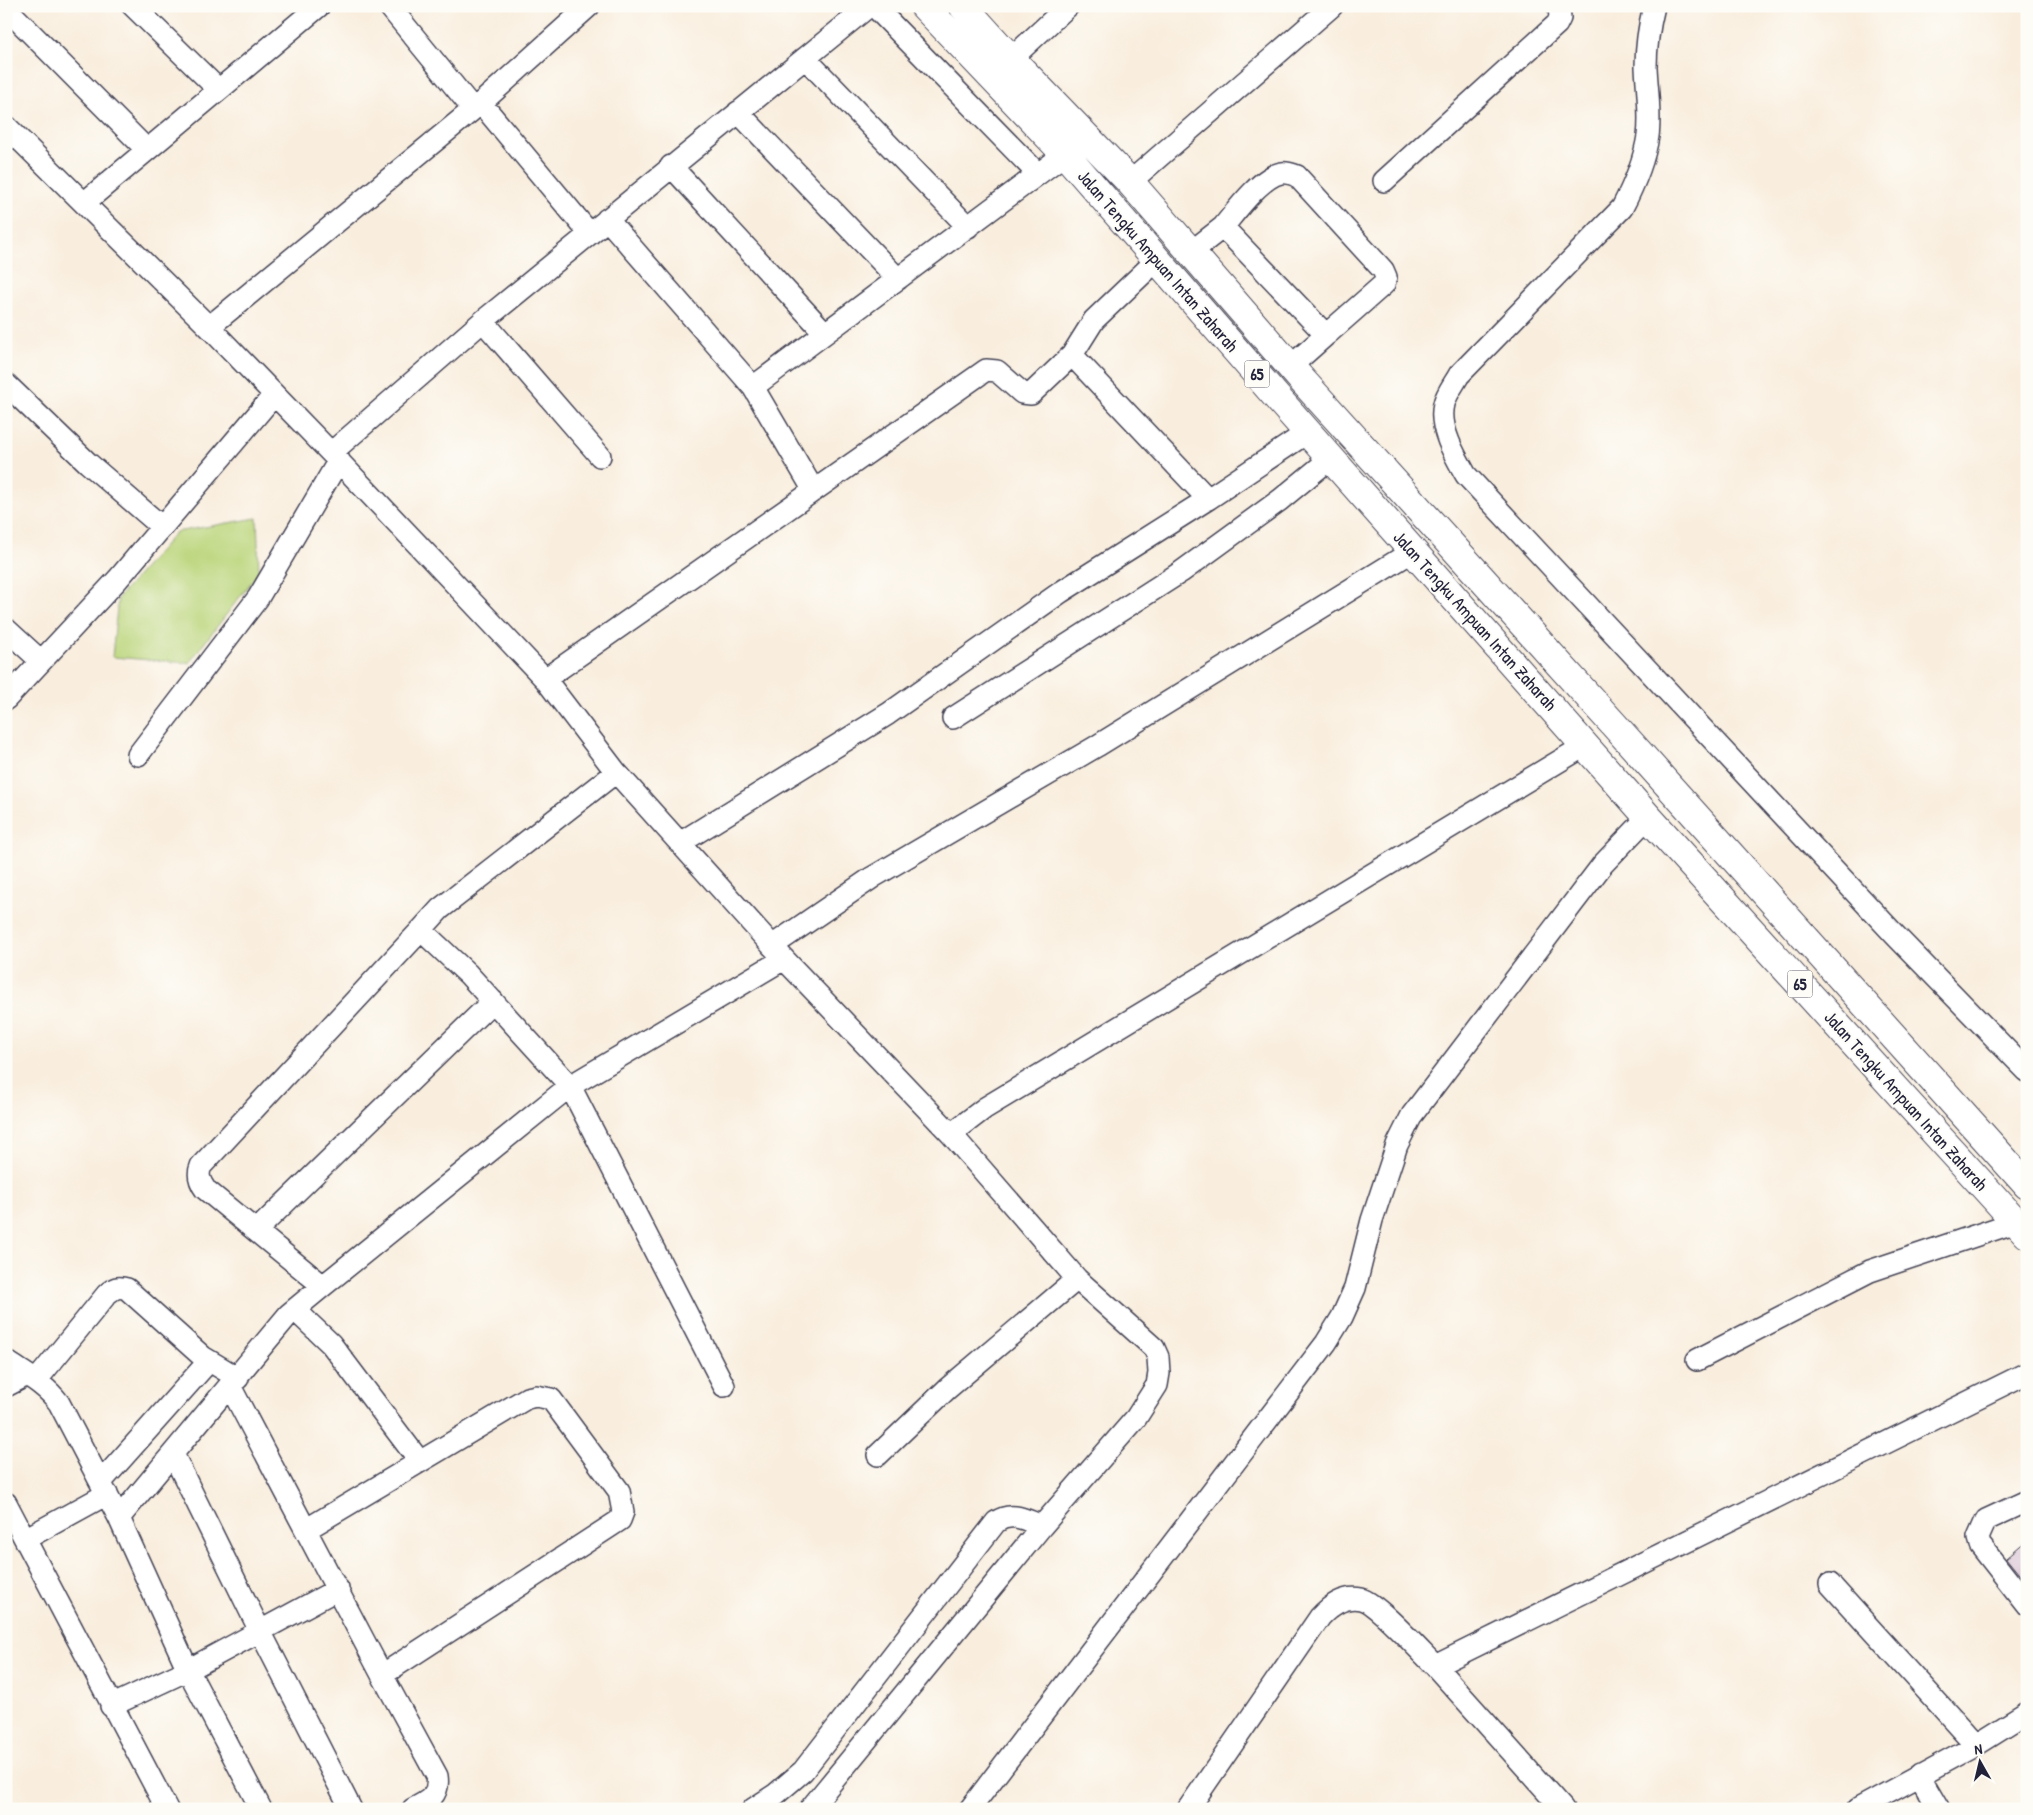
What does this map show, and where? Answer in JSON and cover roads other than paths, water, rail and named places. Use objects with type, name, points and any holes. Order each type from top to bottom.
[{"type":"main road","name":"Jalan Tengku Ampuan Intan Zaharah","points":[[924,6],[1065,154],[1648,817],[2021,1228]]},
{"type":"main road","name":"Jalan Tengku Ampuan Intan Zaharah","points":[[963,6],[1018,67],[1130,182],[1290,367],[2027,1185]]},
{"type":"main road","points":[[1586,745],[1616,727]]},
{"type":"street","points":[[133,6],[219,90]]},
{"type":"street","points":[[84,202],[319,6]]},
{"type":"street","points":[[389,6],[590,234]]},
{"type":"street","points":[[209,327],[477,106],[589,6]]},
{"type":"street","points":[[952,6],[1009,69],[1018,67],[1068,6]]},
{"type":"street","points":[[1130,182],[1332,6]]},
{"type":"street","points":[[1384,181],[1557,24],[1560,18],[1559,6]]},
{"type":"street","points":[[1654,6],[1650,22],[1646,65],[1648,134],[1644,155],[1634,184],[1622,208],[1459,375],[1444,404],[1445,430],[1452,450],[1466,475],[1888,928],[2027,1071]]},
{"type":"street","points":[[6,8],[147,150]]},
{"type":"street","points":[[138,755],[258,598],[335,456],[483,321],[866,8],[1038,174]]},
{"type":"street","points":[[805,58],[968,227]]},
{"type":"street","points":[[738,112],[898,279]]},
{"type":"street","points":[[6,126],[209,327],[335,456],[545,679],[616,772],[778,953],[951,1134],[1077,1279],[1154,1348],[1158,1357],[1159,1373],[1157,1385],[1136,1418],[1042,1526],[810,1809]]},
{"type":"street","points":[[753,387],[1065,154]]},
{"type":"street","points":[[671,166],[825,333]]},
{"type":"street","points":[[1191,252],[1222,226],[1256,190],[1274,176],[1287,172],[1297,176],[1384,270],[1386,276],[1384,284],[1290,367]]},
{"type":"street","points":[[607,219],[753,387],[814,491]]},
{"type":"street","points":[[1222,226],[1326,335]]},
{"type":"street","points":[[545,679],[986,370],[997,372],[1022,393],[1031,394],[1072,355],[1094,320],[1157,260]]},
{"type":"street","points":[[483,321],[600,456]]},
{"type":"street","points":[[1072,355],[1208,500]]},
{"type":"street","points":[[6,384],[88,463],[162,528]]},
{"type":"street","points":[[6,699],[118,579],[274,395]]},
{"type":"street","points":[[680,843],[888,714],[1061,592],[1208,500],[1308,432]]},
{"type":"street","points":[[953,718],[1181,572],[1280,500],[1331,458]]},
{"type":"street","points":[[119,1518],[295,1310],[570,1086],[778,953],[873,877],[1097,746],[1413,551]]},
{"type":"street","points":[[6,629],[41,661]]},
{"type":"street","points":[[951,1134],[985,1108],[1586,745]]},
{"type":"street","points":[[323,1286],[205,1189],[199,1177],[201,1166],[440,909],[616,772]]},
{"type":"street","points":[[970,1809],[1326,1343],[1342,1317],[1355,1288],[1372,1220],[1397,1145],[1412,1115],[1603,864],[1648,817]]},
{"type":"street","points":[[421,930],[468,974],[570,1086],[724,1386]]},
{"type":"street","points":[[256,1231],[493,1001]]},
{"type":"street","points":[[1697,1360],[1870,1271],[2021,1228]]},
{"type":"street","points":[[878,1455],[947,1390],[1077,1279]]},
{"type":"street","points":[[6,1386],[32,1378],[107,1294],[115,1288],[121,1287],[127,1288],[234,1382],[306,1529],[437,1776],[439,1786],[436,1794],[425,1803],[413,1809]]},
{"type":"street","points":[[295,1310],[331,1344],[420,1462]]},
{"type":"street","points":[[6,1361],[51,1392],[59,1403],[119,1518],[188,1670],[261,1809]]},
{"type":"street","points":[[25,1539],[104,1488],[209,1361]]},
{"type":"street","points":[[1435,1666],[2027,1373]]},
{"type":"street","points":[[306,1529],[526,1398],[543,1396],[551,1399],[619,1491],[623,1512],[620,1520],[382,1675]]},
{"type":"street","points":[[173,1454],[260,1631],[351,1809]]},
{"type":"street","points":[[2027,1500],[1986,1520],[1978,1538],[1980,1545],[2027,1605]]},
{"type":"street","points":[[6,1503],[167,1809]]},
{"type":"street","points":[[753,1809],[776,1794],[803,1771],[996,1522],[1002,1518],[1013,1516],[1042,1526]]},
{"type":"street","points":[[1830,1584],[1976,1745]]},
{"type":"street","points":[[112,1706],[188,1670],[338,1589]]},
{"type":"street","points":[[1188,1809],[1320,1617],[1330,1607],[1350,1599],[1361,1599],[1374,1606],[1435,1666],[1563,1809]]},
{"type":"street","points":[[1858,1809],[1976,1745],[2027,1713]]},
{"type":"street","points":[[1919,1775],[1938,1809]]}]
